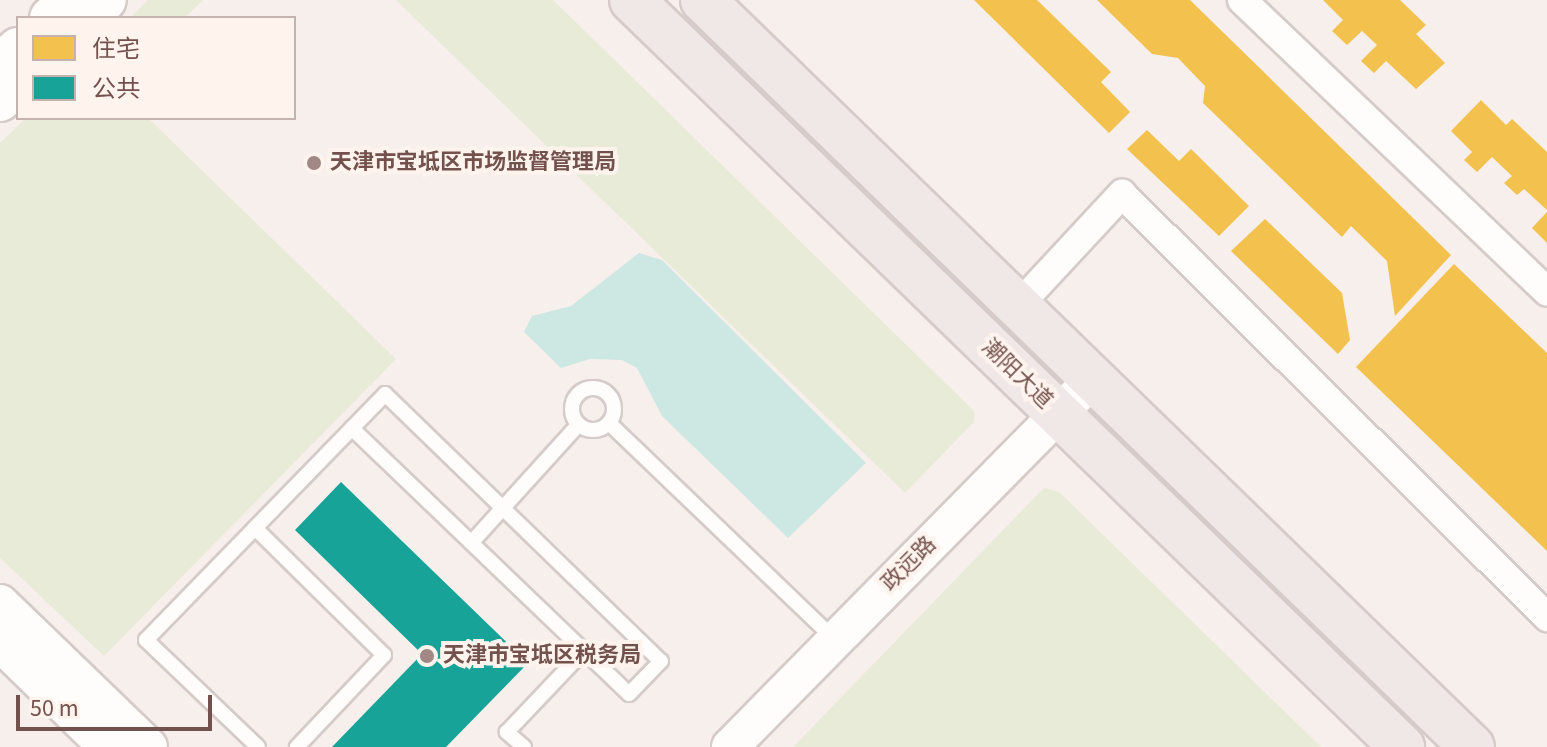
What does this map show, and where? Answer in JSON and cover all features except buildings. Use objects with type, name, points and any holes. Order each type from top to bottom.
[{"type":"highway","name":"潮阳大道","points":[[632,0],[1402,747]]},
{"type":"highway","name":"潮阳大道","points":[[703,0],[1090,382],[1472,747]]},
{"type":"main road","points":[[52,16],[69,0]]},
{"type":"main road","points":[[90,16],[106,0]]},
{"type":"main road","points":[[0,64],[16,50]]},
{"type":"main road","points":[[0,101],[16,86]]},
{"type":"street","points":[[1259,5],[1547,291]]},
{"type":"street","points":[[1016,308],[1122,194],[1547,617]]},
{"type":"street","name":"政远路","points":[[730,747],[1090,382]]},
{"type":"street","points":[[0,603],[149,747]]},
{"type":"street","points":[[0,643],[107,747]]},
{"type":"lane","points":[[578,425],[572,401],[591,387],[612,398],[609,423]]},
{"type":"lane","points":[[258,747],[146,640],[385,394],[661,661],[629,694],[352,428]]},
{"type":"lane","points":[[609,423],[834,639]]},
{"type":"lane","points":[[578,425],[594,430],[609,423]]},
{"type":"lane","points":[[472,542],[578,425]]},
{"type":"lane","points":[[255,528],[384,655],[297,747]]},
{"type":"lane","points":[[524,747],[507,732],[584,651]]},
{"type":"green space","points":[[148,0],[203,0],[186,16],[132,16]]},
{"type":"green space","points":[[396,0],[553,0],[974,411],[974,422],[905,493]]},
{"type":"green space","points":[[24,120],[150,120],[396,359],[104,656],[0,558],[0,143]]},
{"type":"green space","points":[[1044,488],[1059,492],[1321,747],[793,747]]},
{"type":"water","points":[[639,253],[662,260],[866,463],[788,538],[662,416],[637,368],[622,360],[590,359],[561,368],[524,332],[532,316],[571,306]]},
{"type":"place","name":"天津市宝坻区市场监督管理局","points":[[314,163]]},
{"type":"place","name":"天津市宝坻区税务局","points":[[427,656]]}]
